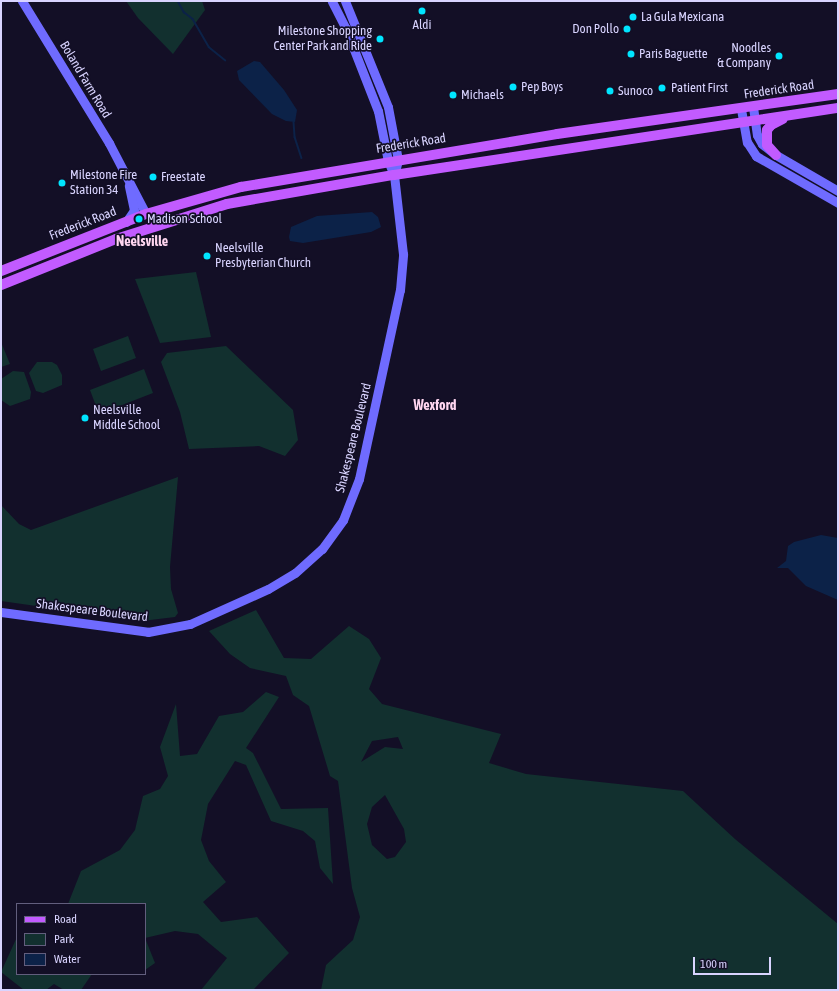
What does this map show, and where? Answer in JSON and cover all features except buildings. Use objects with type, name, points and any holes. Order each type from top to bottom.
[{"type":"main road","name":"Frederick Road","points":[[1,271],[146,214],[241,187],[388,161],[838,94]]},
{"type":"main road","name":"Frederick Road","points":[[1,285],[116,239],[227,204],[394,175],[754,120],[836,109]]},
{"type":"main road","points":[[776,155],[768,145],[767,130],[771,124],[793,115]]},
{"type":"main road","points":[[116,239],[140,224],[146,214]]},
{"type":"street","name":"Boland Farm Road","points":[[22,1],[125,173],[146,214]]},
{"type":"street","name":"Shakespeare Boulevard","points":[[1,612],[130,631],[165,630],[190,624],[268,589],[295,573],[322,549],[343,520],[359,479],[400,290],[403,254],[394,175],[388,161],[384,132],[373,95],[332,1]]},
{"type":"street","name":"Shakespeare Boulevard","points":[[345,1],[386,101],[398,160],[394,175]]},
{"type":"street","points":[[753,107],[754,120],[759,140],[776,155],[838,191]]},
{"type":"street","points":[[741,109],[747,142],[756,156],[838,203]]},
{"type":"street","name":"Boland Farm Road","points":[[125,173],[134,205],[133,214],[126,222]]},
{"type":"green space","points":[[126,1],[202,1],[205,10],[173,54],[138,18]]},
{"type":"green space","points":[[196,272],[211,337],[160,343],[135,279]]},
{"type":"green space","points":[[128,336],[136,358],[101,371],[93,349]]},
{"type":"green space","points":[[1,342],[10,364],[1,367]]},
{"type":"green space","points":[[226,346],[293,410],[298,440],[285,456],[259,446],[189,449],[180,412],[161,362],[167,353]]},
{"type":"green space","points":[[37,362],[52,362],[57,365],[62,375],[62,385],[43,393],[36,391],[29,373]]},
{"type":"green space","points":[[144,369],[153,393],[99,414],[90,390]]},
{"type":"green space","points":[[13,371],[24,372],[31,392],[30,399],[10,406],[1,400],[1,379]]},
{"type":"green space","points":[[178,477],[170,567],[171,589],[178,613],[175,617],[142,621],[1,601],[1,505],[19,524],[31,530]]},
{"type":"green space","points":[[256,610],[284,658],[311,659],[349,626],[369,639],[381,658],[369,689],[382,704],[501,734],[489,763],[526,774],[683,791],[735,839],[838,924],[838,990],[321,990],[326,965],[353,940],[360,917],[352,888],[338,781],[330,776],[309,706],[293,695],[286,676],[250,668],[230,654],[209,631]],"holes":[[[398,737],[403,749],[385,747],[361,762],[372,741]],[[385,795],[404,829],[406,842],[395,857],[387,859],[372,845],[367,824],[372,807]]]},
{"type":"green space","points":[[266,692],[279,697],[246,748],[253,753],[281,809],[328,808],[333,884],[320,868],[315,841],[303,831],[271,821],[246,765],[235,761],[208,804],[201,840],[209,861],[226,882],[203,902],[221,922],[257,917],[289,953],[253,990],[201,990],[227,958],[198,934],[175,931],[146,938],[146,903],[68,903],[81,871],[120,850],[135,830],[143,796],[160,789],[168,776],[160,747],[176,704],[180,756],[197,754],[219,716],[243,712]]},
{"type":"green space","points":[[16,939],[16,975],[91,975],[81,990],[64,990],[54,984],[46,990],[24,990],[1,972]]},
{"type":"green space","points":[[146,940],[155,963],[146,969]]},
{"type":"water","points":[[254,61],[260,62],[284,90],[297,110],[295,122],[286,121],[272,114],[239,80],[237,71]]},
{"type":"water","points":[[372,212],[378,217],[381,227],[371,232],[303,243],[290,241],[289,237],[291,227],[317,216]]},
{"type":"water","points":[[821,535],[838,538],[838,600],[806,586],[788,568],[777,568],[786,561],[788,546],[794,542]]},
{"type":"waterway","points":[[178,1],[184,12],[193,19],[209,47],[225,60]]},
{"type":"waterway","points":[[294,122],[295,137],[302,158]]},
{"type":"place","name":"Aldi","points":[[422,11]]},
{"type":"place","name":"La Gula Mexicana","points":[[633,17]]},
{"type":"place","name":"Don Pollo","points":[[627,29]]},
{"type":"place","name":"Milestone Shopping Center Park and Ride","points":[[380,39]]},
{"type":"place","name":"Paris Baguette","points":[[631,54]]},
{"type":"place","name":"Noodles & Company","points":[[779,56]]},
{"type":"place","name":"Pep Boys","points":[[513,87]]},
{"type":"place","name":"Patient First","points":[[662,88]]},
{"type":"place","name":"Sunoco","points":[[610,91]]},
{"type":"place","name":"Michaels","points":[[453,95]]},
{"type":"place","name":"Freestate","points":[[153,177]]},
{"type":"place","name":"Milestone Fire Station 34","points":[[62,183]]},
{"type":"place","name":"Madison School","points":[[139,219]]},
{"type":"place","name":"Neelsville Presbyterian Church","points":[[207,256]]},
{"type":"place","name":"Neelsville Middle School","points":[[85,418]]},
{"type":"district","name":"Neelsville","points":[[142,241]]},
{"type":"district","name":"Wexford","points":[[435,405]]}]
